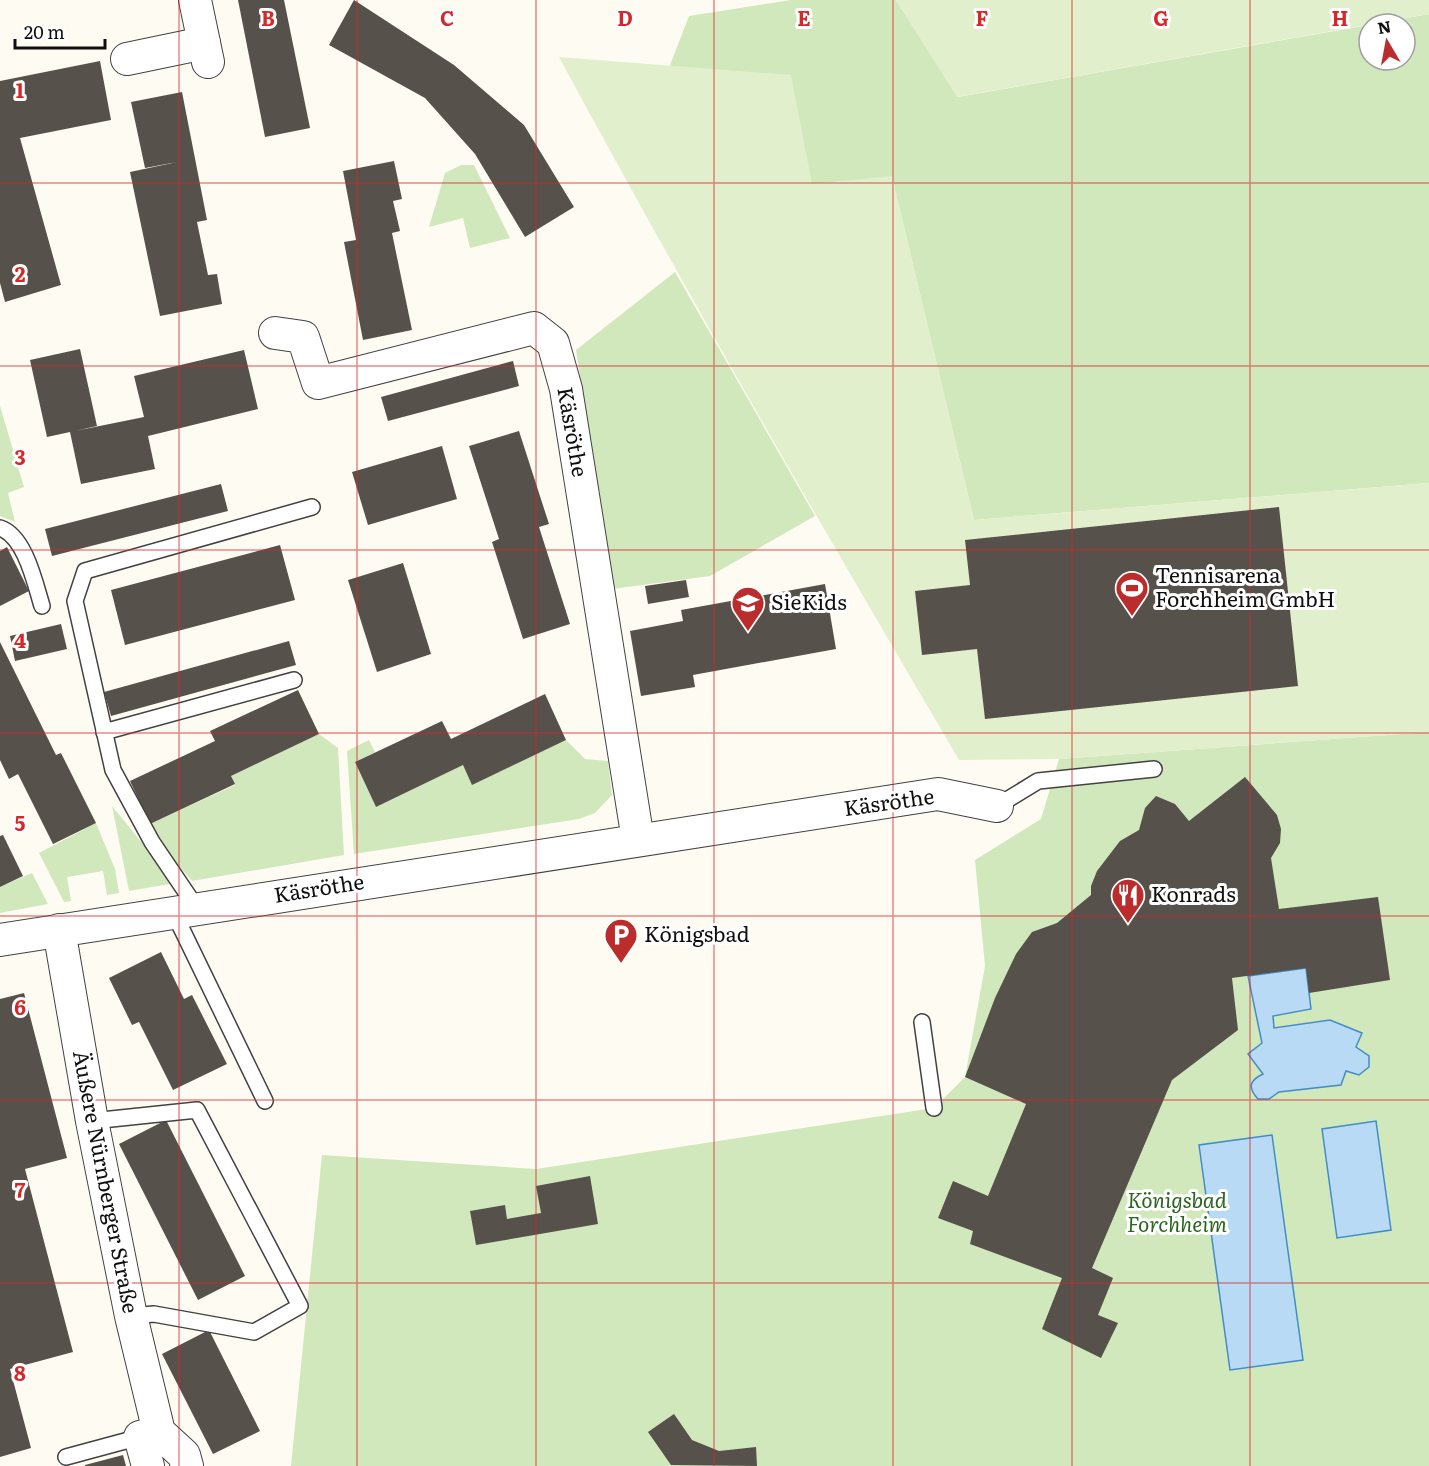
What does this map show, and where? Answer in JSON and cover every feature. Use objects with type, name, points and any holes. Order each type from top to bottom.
[{"type":"street","points":[[127,59],[206,52],[195,0]]},
{"type":"street","name":"Käsröthe","points":[[275,333],[303,337],[318,383],[534,328],[553,343],[566,389],[638,840]]},
{"type":"street","name":"Käsröthe","points":[[0,940],[185,909],[938,794],[997,806]]},
{"type":"street","name":"Äußere Nürnberger Straße","points":[[60,930],[92,1121],[131,1316],[149,1445]]},
{"type":"street","points":[[149,1445],[184,1455],[187,1466]]},
{"type":"lane","points":[[265,1101],[185,909],[152,842],[112,770],[75,601],[85,571],[312,507]]},
{"type":"lane","points":[[0,528],[8,530],[29,561],[42,606]]},
{"type":"lane","points":[[104,732],[294,680]]},
{"type":"lane","points":[[997,806],[1038,781],[1154,769]]},
{"type":"lane","points":[[922,1023],[934,1107]]},
{"type":"lane","points":[[92,1121],[197,1110],[300,1306],[254,1332],[154,1314],[131,1316]]},
{"type":"lane","points":[[66,1457],[149,1445]]},
{"type":"green space","points":[[791,0],[896,0],[958,97],[1357,27],[1357,72],[1417,72],[1417,16],[1429,14],[1429,483],[974,520],[892,177],[812,184],[670,65],[689,16]]},
{"type":"green space","points":[[896,0],[1429,0],[1429,14],[1417,16],[1417,12],[1357,12],[1357,27],[957,97]]},
{"type":"green space","points":[[559,57],[791,75],[812,184],[892,176],[974,520],[1429,483],[1429,732],[1059,759],[959,760],[756,410]]},
{"type":"green space","points":[[461,165],[474,165],[510,238],[470,248],[463,218],[429,227],[445,173]]},
{"type":"green space","points":[[675,272],[815,516],[710,576],[612,589],[576,350]]},
{"type":"green space","points":[[0,406],[24,487],[8,493],[15,522],[0,516]]},
{"type":"green space","name":"Königsbad Forchheim","points":[[1429,732],[1429,1466],[291,1466],[322,1155],[536,1169],[934,1108],[965,1077],[985,966],[975,860],[1041,819],[1059,759]]},
{"type":"green space","points":[[319,734],[338,748],[344,855],[192,881],[154,838],[150,824],[235,785],[231,776]]},
{"type":"green space","points":[[369,740],[375,752],[355,762],[376,807],[463,765],[473,784],[566,740],[585,759],[608,761],[612,795],[595,813],[579,819],[354,854],[347,751]]},
{"type":"green space","points":[[112,806],[175,883],[129,891]]},
{"type":"green space","points":[[96,823],[115,869],[119,893],[107,895],[103,871],[67,877],[71,901],[64,902],[39,853]]},
{"type":"green space","points":[[32,873],[48,904],[0,913],[0,887]]},
{"type":"water","points":[[1306,968],[1311,1009],[1273,1016],[1274,1028],[1330,1020],[1362,1033],[1356,1047],[1369,1056],[1369,1067],[1359,1075],[1346,1071],[1341,1085],[1279,1092],[1269,1099],[1258,1099],[1251,1087],[1253,1081],[1263,1074],[1248,1054],[1262,1043],[1248,976]]},
{"type":"water","points":[[1376,1121],[1391,1230],[1337,1238],[1322,1129]]},
{"type":"water","points":[[1272,1135],[1303,1360],[1230,1370],[1199,1145]]},
{"type":"building","points":[[238,0],[284,0],[310,128],[265,137]]},
{"type":"building","points":[[354,0],[454,65],[524,125],[574,207],[525,237],[475,154],[425,98],[329,45]]},
{"type":"building","points":[[100,61],[111,120],[20,138],[61,285],[5,302],[0,283],[0,81]]},
{"type":"building","points":[[182,92],[207,220],[197,222],[208,275],[217,274],[222,304],[160,316],[130,172],[177,162],[145,168],[131,102]]},
{"type":"building","points":[[394,161],[402,199],[393,201],[400,231],[392,233],[412,330],[363,340],[344,242],[356,240],[343,171]]},
{"type":"building","points":[[80,349],[97,426],[75,431],[144,417],[134,376],[244,350],[258,409],[148,436],[155,469],[81,484],[70,432],[47,437],[30,360]]},
{"type":"building","points":[[513,361],[519,386],[388,421],[381,397]]},
{"type":"building","points":[[519,431],[549,524],[539,527],[570,624],[523,639],[492,542],[499,539],[469,446]]},
{"type":"building","points":[[442,446],[457,499],[368,525],[352,472]]},
{"type":"building","points":[[221,484],[228,511],[52,556],[45,529]]},
{"type":"building","name":"Tennisarena Forchheim GmbH","points":[[1279,507],[1298,686],[985,719],[977,649],[922,655],[915,591],[970,585],[965,540]]},
{"type":"building","points":[[280,545],[295,600],[125,645],[111,590]]},
{"type":"building","points":[[7,547],[29,591],[0,606],[0,551]]},
{"type":"building","points":[[403,563],[431,654],[377,672],[348,580]]},
{"type":"building","points":[[686,580],[689,597],[648,604],[645,586]]},
{"type":"building","points":[[825,584],[836,649],[693,675],[695,687],[641,696],[630,631],[683,621],[681,610]]},
{"type":"building","points":[[61,624],[67,649],[15,661],[10,636]]},
{"type":"building","points":[[289,641],[296,665],[111,716],[104,692]]},
{"type":"building","points":[[0,642],[56,755],[61,753],[96,823],[53,844],[18,774],[9,779],[0,760]]},
{"type":"building","points":[[298,690],[319,734],[231,776],[235,784],[150,824],[130,781],[215,741],[210,731]]},
{"type":"building","points":[[545,694],[566,740],[472,785],[463,765],[376,807],[355,762],[442,721],[451,739]]},
{"type":"building","points":[[1245,777],[1277,815],[1281,829],[1280,843],[1271,858],[1279,909],[1378,897],[1390,980],[1309,993],[1306,968],[1232,978],[1238,1030],[1172,1080],[1092,1268],[1113,1278],[1098,1315],[1118,1323],[1101,1358],[1042,1329],[1062,1278],[970,1244],[973,1231],[938,1218],[953,1181],[988,1196],[1026,1104],[965,1077],[995,998],[1016,954],[1032,932],[1057,923],[1091,895],[1091,886],[1097,871],[1120,841],[1139,830],[1145,808],[1156,796],[1175,804],[1189,821]]},
{"type":"building","points":[[3,835],[23,876],[0,887],[0,836]]},
{"type":"building","points":[[161,952],[184,999],[192,995],[227,1064],[173,1090],[139,1022],[132,1025],[109,978]]},
{"type":"building","points":[[24,993],[67,1158],[25,1169],[73,1352],[10,1369],[31,1448],[0,1457],[0,999]]},
{"type":"building","points":[[166,1120],[245,1276],[198,1300],[119,1144]]},
{"type":"building","points":[[590,1176],[598,1224],[476,1245],[470,1211],[505,1205],[507,1219],[541,1213],[536,1186]]},
{"type":"building","points":[[209,1330],[260,1431],[213,1454],[162,1354]]},
{"type":"building","points":[[674,1414],[692,1440],[719,1451],[756,1447],[757,1466],[671,1465],[648,1432]]},
{"type":"building","points":[[123,1455],[126,1466],[85,1466],[85,1465]]},
{"type":"place","name":"Tennisarena Forchheim GmbH","points":[[1132,617]]},
{"type":"place","name":"SieKids","points":[[748,632]]},
{"type":"place","name":"Konrads","points":[[1128,924]]},
{"type":"place","name":"Königsbad","points":[[621,964]]}]
